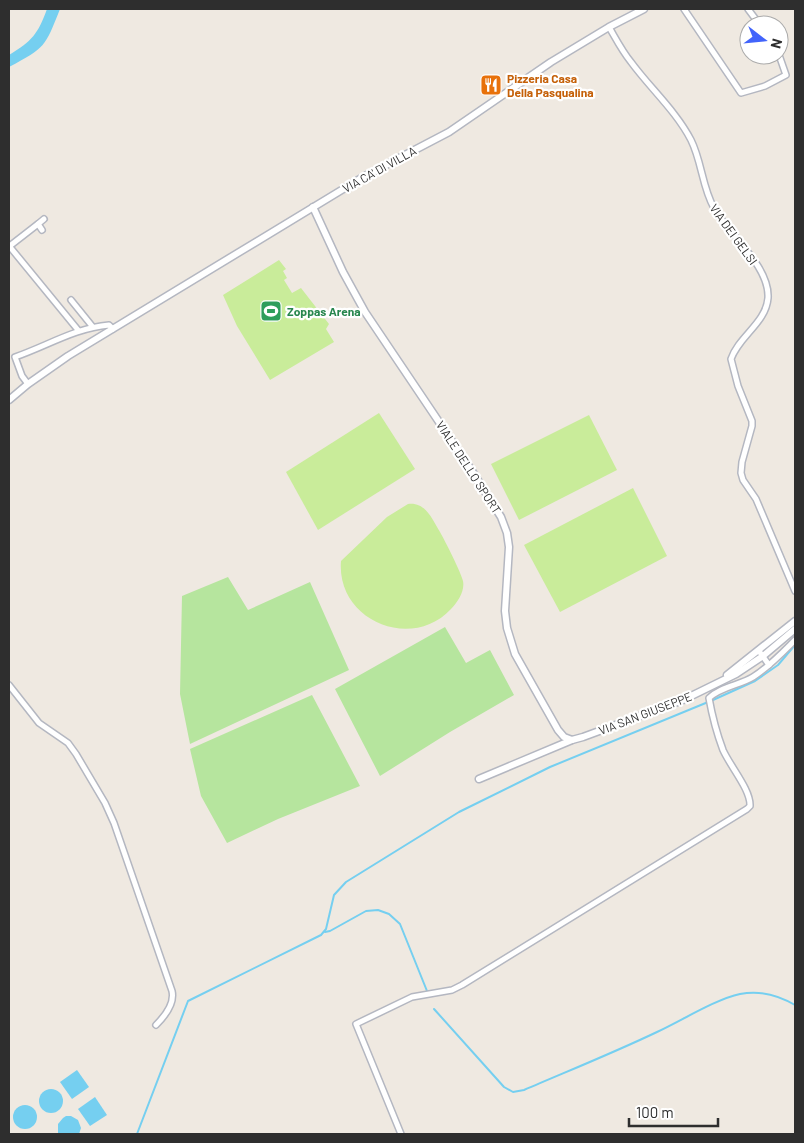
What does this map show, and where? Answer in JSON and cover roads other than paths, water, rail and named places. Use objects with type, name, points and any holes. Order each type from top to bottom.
[{"type":"street","name":"VIA CA' DI VILLA","points":[[9,400],[68,356],[312,207],[393,160],[449,132],[551,62],[609,27],[644,9]]},
{"type":"street","points":[[684,9],[741,93],[765,86],[786,76],[782,65]]},
{"type":"street","name":"VIA DEI GELSI","points":[[609,27],[630,62],[678,120],[691,140],[714,210],[753,258],[764,279],[768,296],[763,313],[731,358],[738,386],[752,421],[741,473],[743,480],[756,499],[795,591]]},
{"type":"street","name":"VIALE DELLO SPORT","points":[[312,207],[343,272],[366,312],[501,517],[507,533],[509,547],[505,612],[511,644],[520,664],[558,730],[564,737],[572,740]]},
{"type":"street","points":[[44,219],[10,247],[78,330]]},
{"type":"street","points":[[38,224],[42,230]]},
{"type":"street","points":[[71,300],[92,326]]},
{"type":"street","points":[[28,384],[22,376],[15,357],[78,330],[92,326],[109,325],[113,329]]},
{"type":"street","name":"VIA SAN GIUSEPPE","points":[[479,780],[572,740],[683,700],[745,669],[795,621]]},
{"type":"street","name":"VIA SAN GIUSEPPE","points":[[761,654],[795,629]]},
{"type":"street","points":[[401,1134],[356,1024],[412,997],[452,990],[462,985],[747,809],[750,806],[750,801],[724,752],[710,702],[712,695],[752,678],[769,665],[795,640]]},
{"type":"street","points":[[761,654],[769,665]]},
{"type":"street","points":[[9,685],[39,723],[72,747],[105,803],[114,823],[172,991],[172,1002],[156,1025]]},
{"type":"water","points":[[47,9],[60,9],[47,39],[37,50],[9,67],[9,55],[29,41],[37,31]]},
{"type":"water","points":[[77,1070],[89,1087],[72,1099],[60,1082]]},
{"type":"water","points":[[51,1089],[59,1093],[63,1101],[59,1109],[51,1113],[43,1109],[39,1101],[43,1093]]},
{"type":"water","points":[[95,1097],[107,1115],[90,1126],[78,1109]]},
{"type":"water","points":[[25,1105],[33,1109],[37,1117],[33,1125],[25,1129],[17,1125],[13,1117],[17,1109]]},
{"type":"water","points":[[66,1116],[71,1116],[78,1120],[81,1128],[79,1134],[58,1133],[58,1124]]},
{"type":"waterway","points":[[137,1134],[188,1001],[321,935],[326,929],[334,895],[346,882],[459,812],[550,767],[755,681],[778,665],[795,645]]},
{"type":"waterway","points":[[325,932],[366,911],[378,910],[389,914],[400,924],[427,991]]},
{"type":"waterway","points":[[434,1009],[504,1087],[513,1092],[524,1090],[607,1055],[710,1005],[740,994],[762,993],[782,998],[795,1005]]},
{"type":"place","name":"Pizzeria Casa Della Pasqualina","points":[[491,85]]},
{"type":"place","name":"Zoppas Arena","points":[[271,311]]}]
